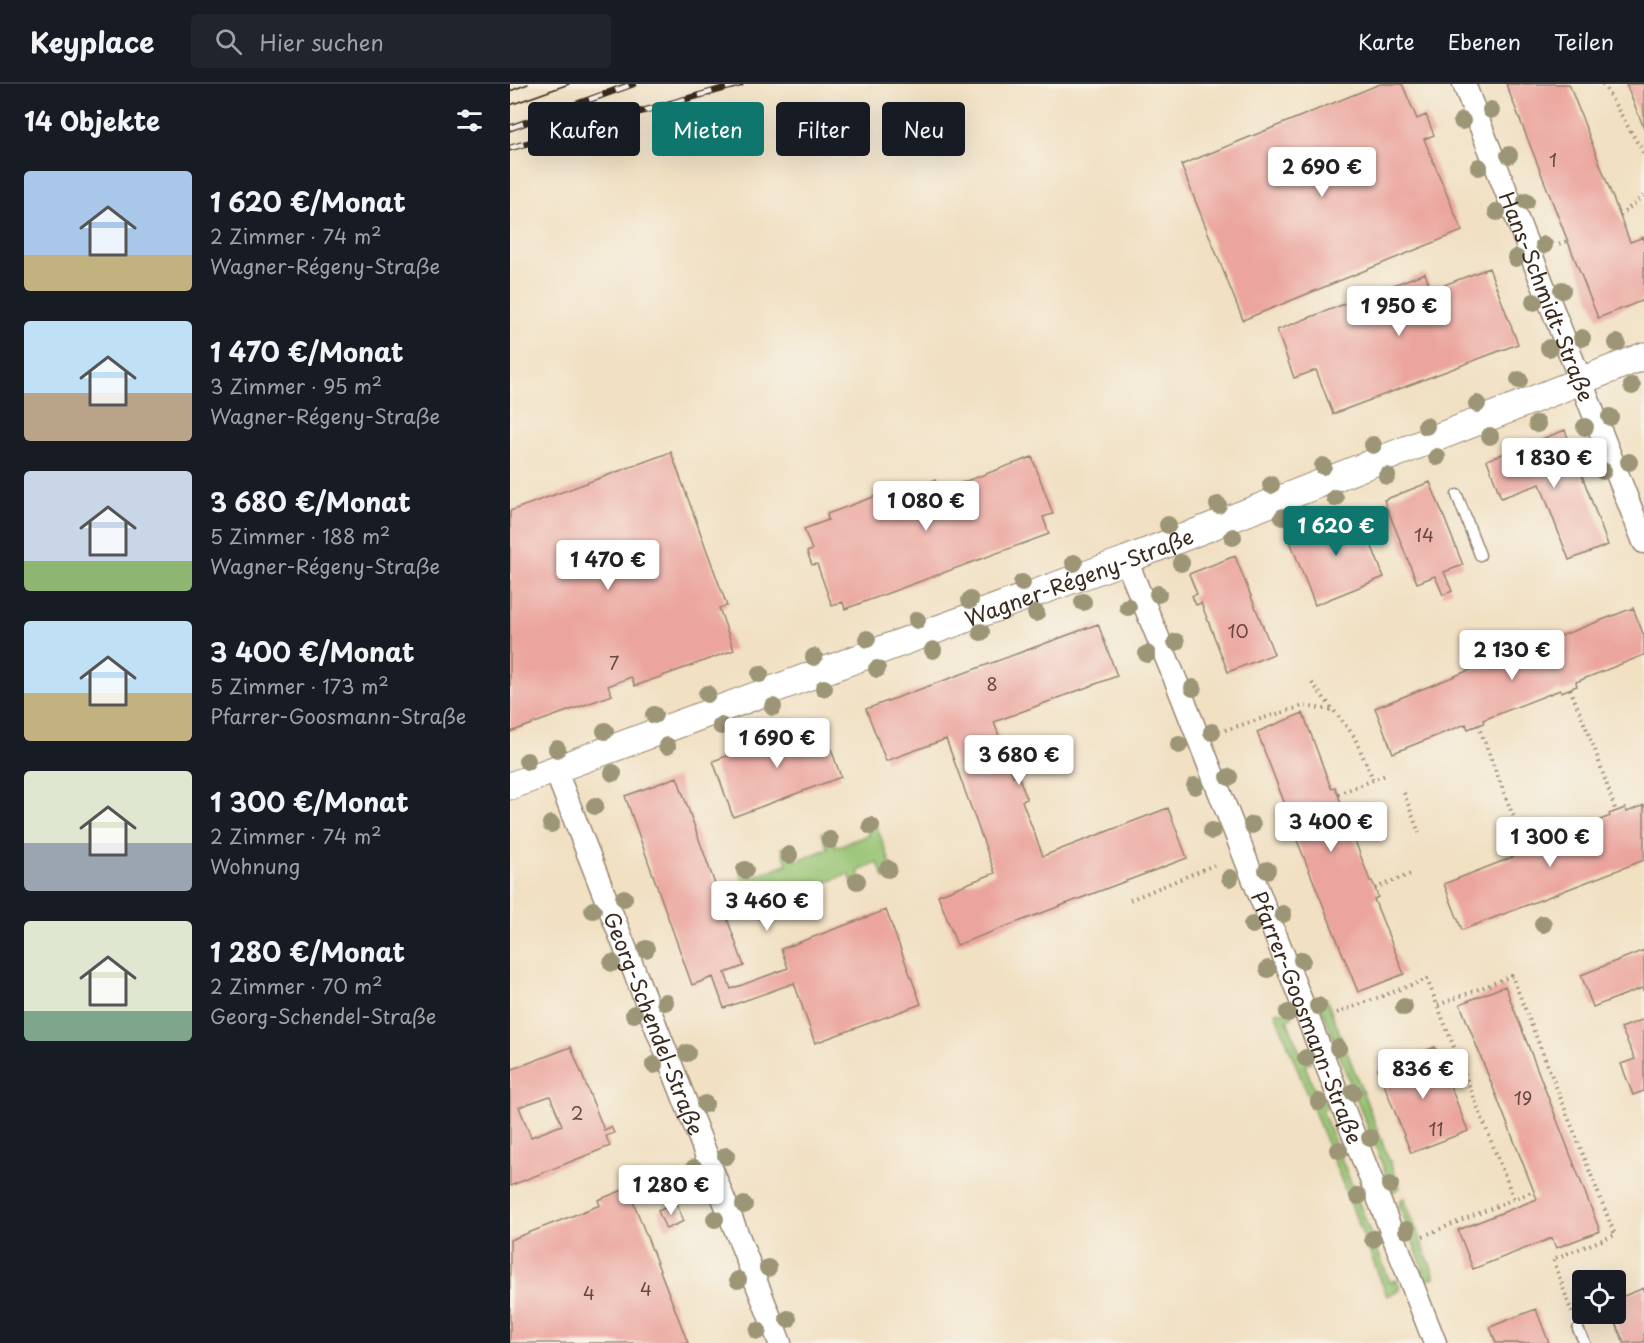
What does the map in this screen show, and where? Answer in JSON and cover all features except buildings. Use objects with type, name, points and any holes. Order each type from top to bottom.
[{"type":"street","name":"Hans-Schmidt-Straße","points":[[1464,84],[1644,542]]},
{"type":"street","name":"Wagner-Régeny-Straße","points":[[510,786],[1126,560],[1644,356]]},
{"type":"street","name":"Pfarrer-Goosmann-Straße","points":[[1126,560],[1178,686],[1435,1343]]},
{"type":"street","name":"Georg-Schendel-Straße","points":[[555,769],[780,1343]]},
{"type":"lane","points":[[1457,495],[1480,555]]},
{"type":"lane","points":[[1578,1329],[1585,1343]]},
{"type":"path","points":[[1603,84],[1644,154]]},
{"type":"path","points":[[1620,216],[1644,195]]},
{"type":"path","points":[[1559,244],[1568,241]]},
{"type":"path","points":[[1312,683],[1354,736],[1373,779]]},
{"type":"path","points":[[1570,689],[1594,747],[1616,812]]},
{"type":"path","points":[[1225,730],[1303,706],[1334,710]]},
{"type":"path","points":[[1478,725],[1525,848]]},
{"type":"path","points":[[1338,794],[1388,774]]},
{"type":"path","points":[[1404,793],[1419,833]]},
{"type":"path","points":[[1130,900],[1214,866]]},
{"type":"path","points":[[1375,888],[1411,874]]},
{"type":"path","points":[[1438,1005],[1512,976],[1615,1235],[1553,1259],[1578,1329]]},
{"type":"path","points":[[1337,1013],[1427,979],[1514,1199]]},
{"type":"path","points":[[1423,1236],[1534,1191]]},
{"type":"green space","points":[[865,817],[875,822],[893,870],[891,876],[885,879],[878,863],[858,871],[864,888],[855,890],[849,874],[800,892],[805,908],[794,912],[788,897],[764,905],[769,922],[758,918],[740,872],[746,861],[752,877],[787,864],[782,848],[790,846],[796,861],[828,849],[822,833],[830,830],[836,847],[869,835],[862,818]]},
{"type":"green space","points":[[1326,998],[1400,1188],[1393,1192],[1386,1191],[1383,1183],[1388,1180],[1374,1142],[1367,1144],[1365,1138],[1371,1135],[1356,1097],[1349,1099],[1347,1093],[1353,1090],[1338,1052],[1332,1054],[1330,1048],[1336,1045],[1321,1007],[1314,1009],[1312,1002]]},
{"type":"green space","points":[[1290,1011],[1293,1017],[1287,1020],[1302,1058],[1308,1055],[1311,1062],[1305,1065],[1319,1102],[1326,1100],[1328,1107],[1322,1110],[1337,1148],[1344,1146],[1346,1152],[1340,1155],[1355,1193],[1361,1191],[1364,1197],[1358,1200],[1372,1237],[1379,1235],[1381,1242],[1375,1245],[1390,1282],[1397,1280],[1400,1290],[1387,1296],[1275,1012]]},
{"type":"green space","points":[[1404,1198],[1435,1277],[1422,1282],[1418,1273],[1424,1270],[1409,1232],[1402,1234],[1400,1228],[1407,1225],[1399,1206]]},
{"type":"tram line","points":[[510,91],[528,84]]},
{"type":"tram line","points":[[510,105],[569,84]]},
{"type":"railway","points":[[510,128],[633,84]]},
{"type":"railway","points":[[510,148],[740,84]]}]
